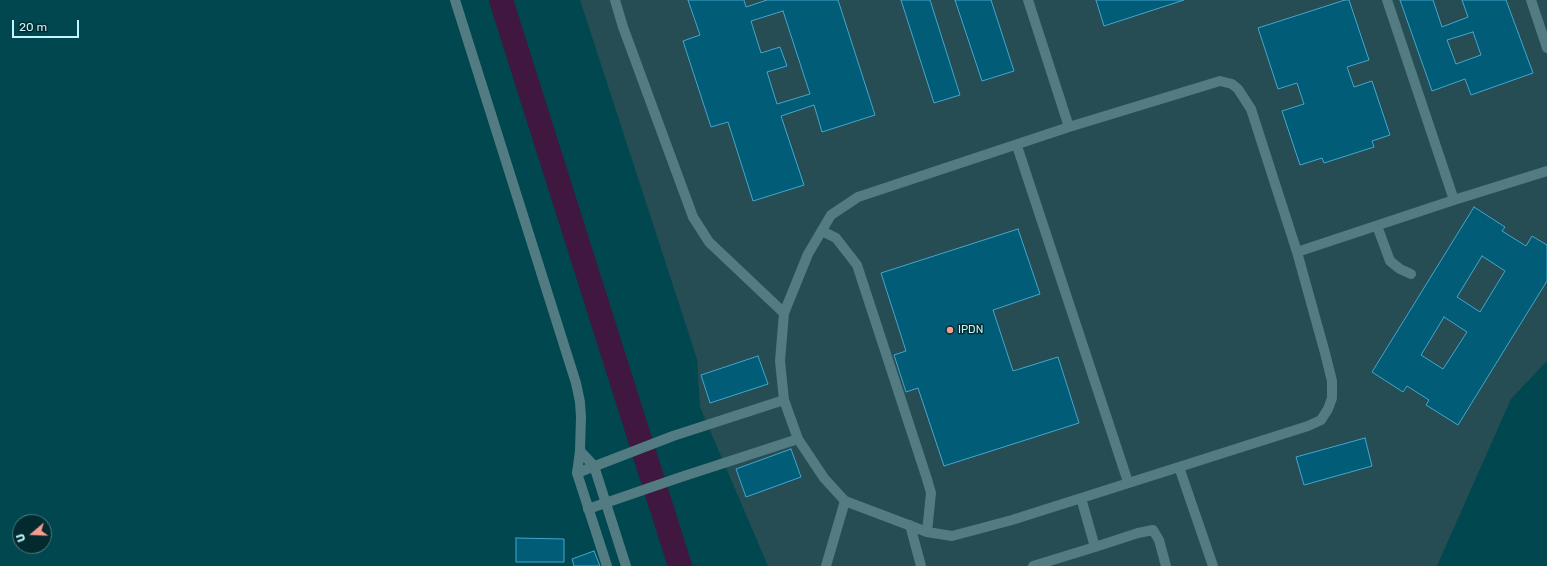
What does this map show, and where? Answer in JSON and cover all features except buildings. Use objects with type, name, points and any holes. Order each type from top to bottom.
[{"type":"street","points":[[455,0],[576,383],[580,402],[580,452],[577,473],[607,566]]},
{"type":"street","points":[[615,0],[623,27],[693,218],[709,242],[784,313]]},
{"type":"street","points":[[1028,0],[1069,127]]},
{"type":"street","points":[[1387,0],[1454,200]]},
{"type":"street","points":[[1531,0],[1547,48]]},
{"type":"street","points":[[1220,81],[1232,84],[1238,89],[1251,109],[1297,252],[1332,381],[1332,398],[1328,409],[1321,420],[1308,426],[1081,498],[952,536],[927,532],[845,501],[824,478],[798,439],[784,400],[780,361],[784,313],[808,254],[831,215],[858,197],[1017,146],[1069,127],[1220,81]]},
{"type":"street","points":[[1017,146],[1128,482]]},
{"type":"street","points":[[1297,252],[1547,171]]},
{"type":"street","points":[[1377,226],[1390,261],[1400,269],[1411,274]]},
{"type":"street","points":[[822,231],[836,238],[857,265],[931,494],[927,532]]},
{"type":"street","points":[[577,473],[673,436],[784,400]]},
{"type":"street","points":[[588,509],[798,439]]},
{"type":"street","points":[[580,452],[594,466],[626,566]]},
{"type":"street","points":[[1179,467],[1213,566]]},
{"type":"street","points":[[1081,498],[1095,547]]},
{"type":"street","points":[[826,566],[845,501]]},
{"type":"street","points":[[910,525],[920,566]]},
{"type":"street","points":[[1033,566],[1138,533],[1153,530],[1159,540],[1166,566]]},
{"type":"shaded area","points":[[580,0],[1547,0],[1547,361],[1511,399],[1437,566],[768,566],[700,407],[697,359]]},
{"type":"waterway","points":[[501,0],[680,566]]},
{"type":"place","name":"IPDN","points":[[950,330]]}]
